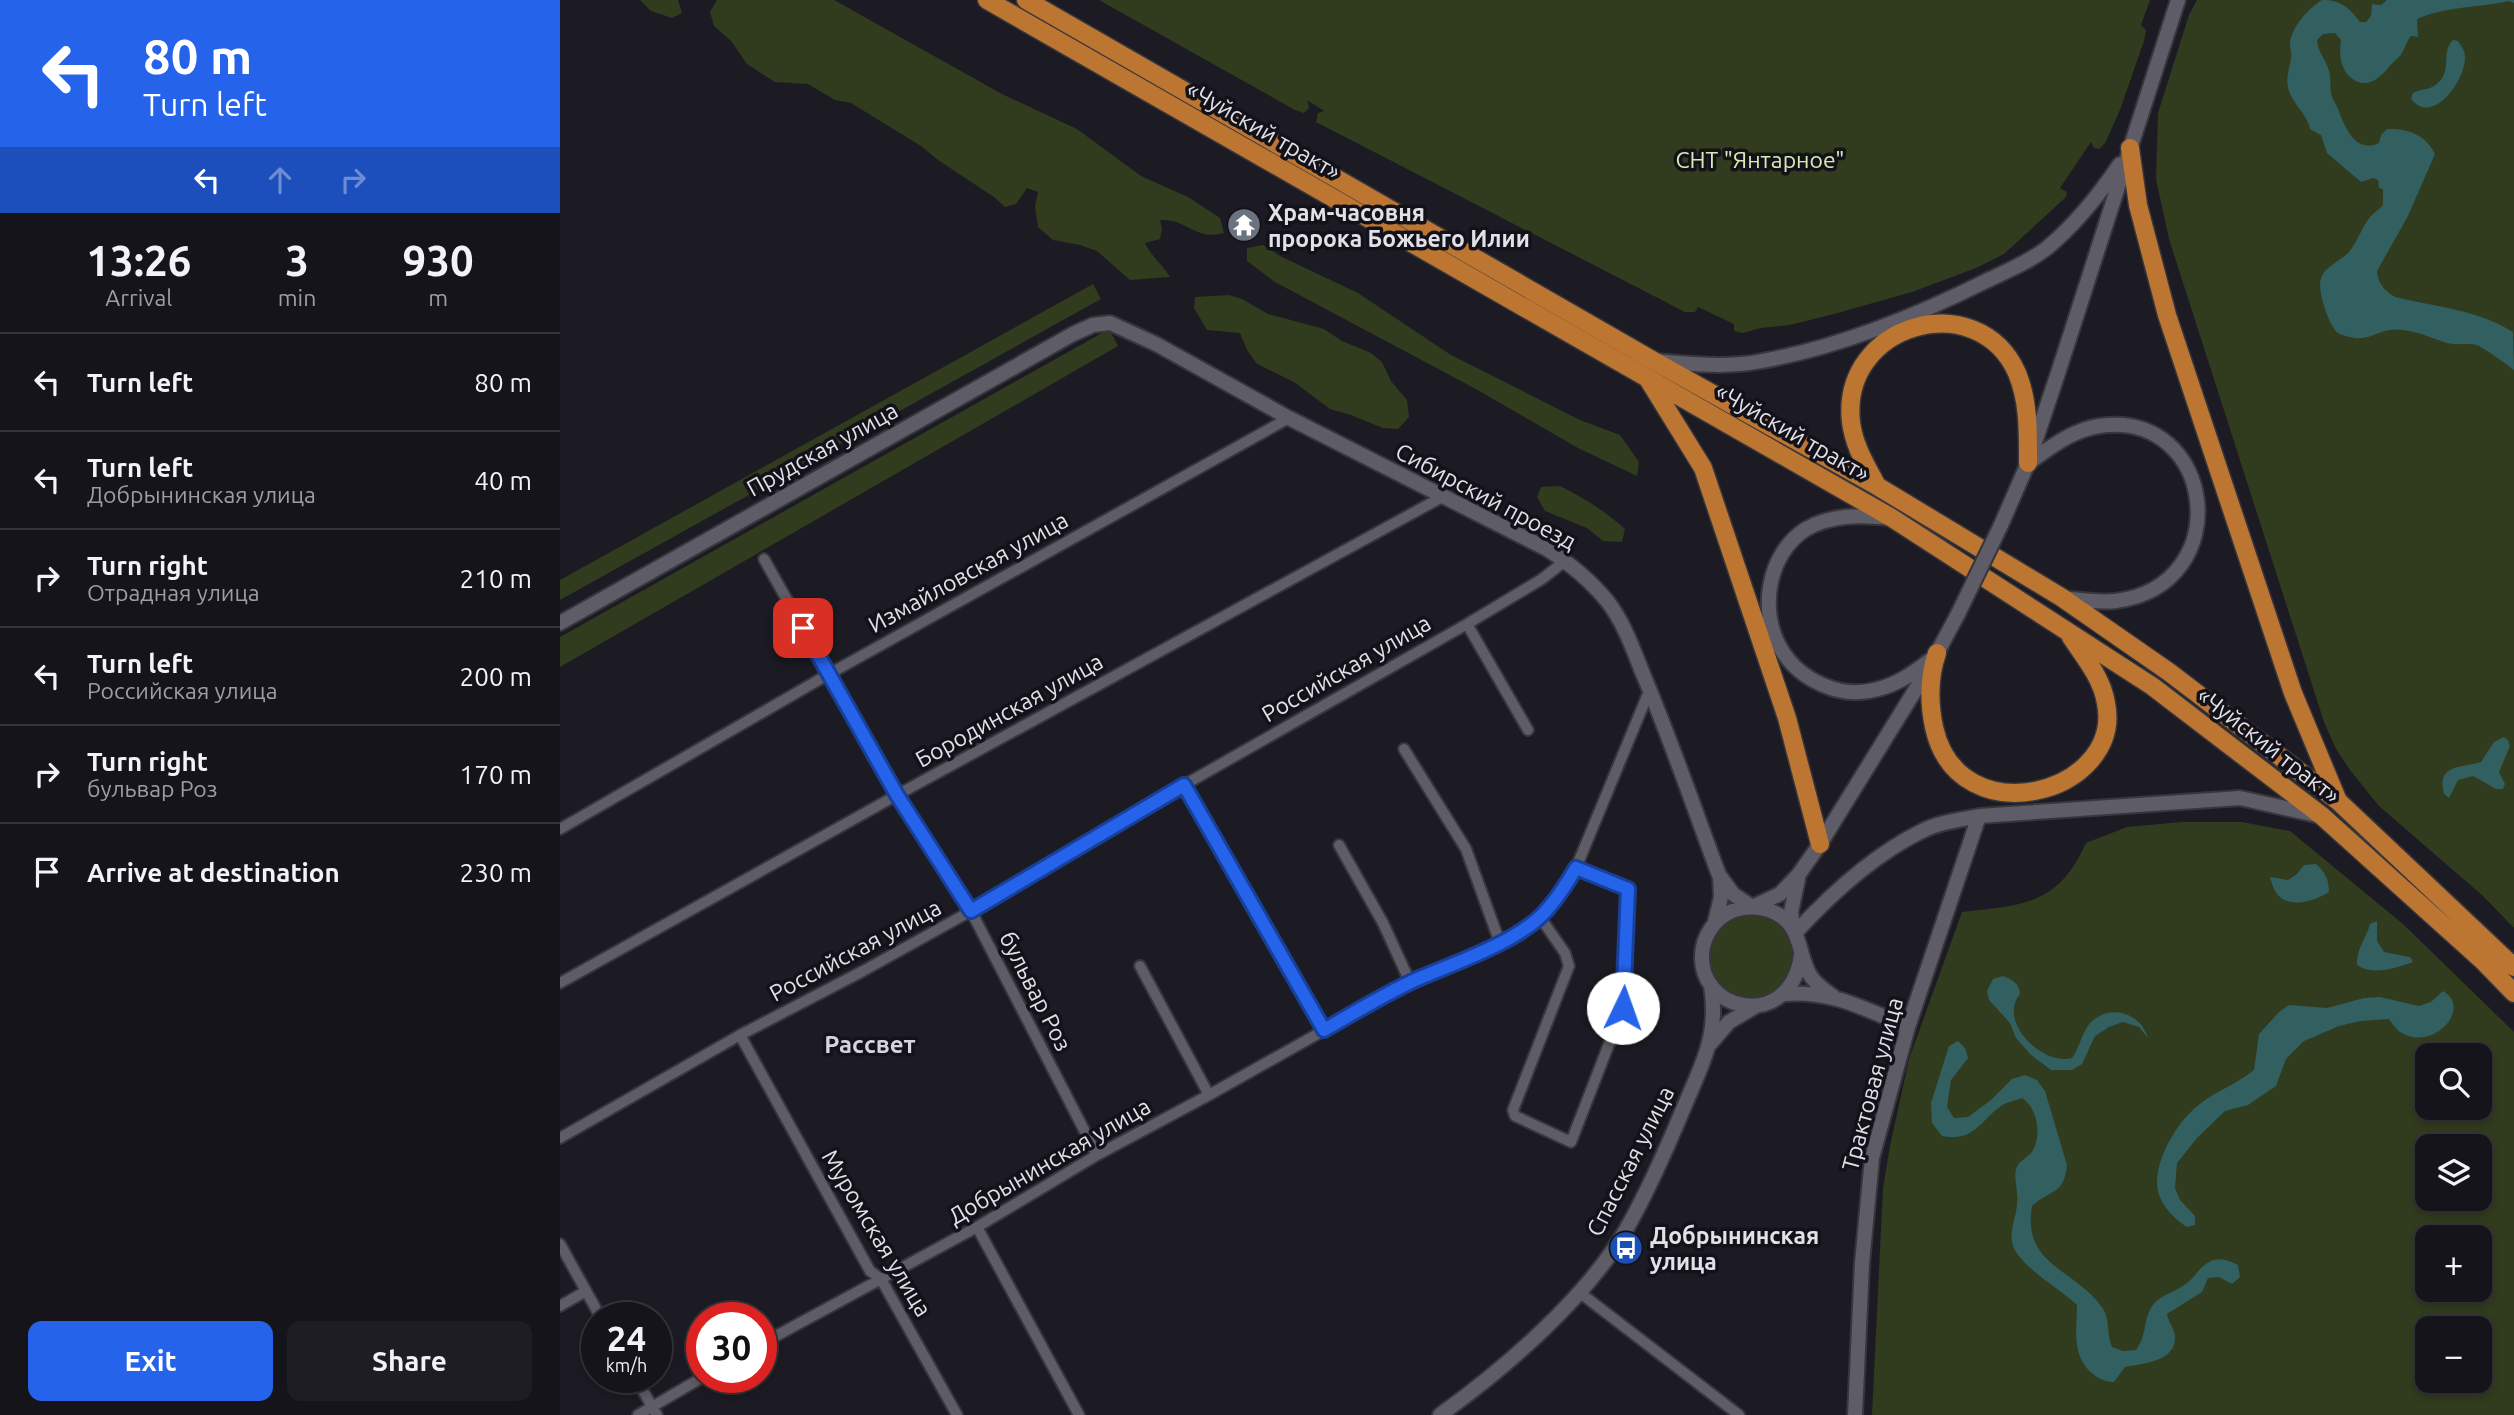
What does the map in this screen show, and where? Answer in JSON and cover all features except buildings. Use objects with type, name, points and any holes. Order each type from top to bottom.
[{"type":"highway","name":"«Чуйский тракт»","points":[[987,0],[1650,369],[1877,486],[2061,597],[2169,672],[2338,801],[2514,967]]},
{"type":"highway","name":"«Чуйский тракт»","points":[[1026,0],[1650,369],[1892,518],[2152,686],[2322,816],[2483,961],[2514,993]]},
{"type":"highway","points":[[2130,148],[2138,205],[2167,315],[2293,693],[2338,801]]},
{"type":"highway","points":[[1877,486],[1860,454],[1851,420],[1852,397],[1858,373],[1884,341],[1898,333],[1930,325],[1949,325],[1979,332],[2000,347],[2008,358],[2016,372],[2026,405],[2028,463]]},
{"type":"highway","points":[[1650,369],[1703,468],[1787,718],[1820,844]]},
{"type":"highway","points":[[1937,654],[1930,697],[1931,714],[1938,743],[1949,763],[1984,789],[2015,793],[2037,791],[2067,780],[2077,772],[2095,752],[2106,729],[2108,716],[2103,690],[2093,669],[2067,631]]},
{"type":"street","points":[[1801,955],[1796,978],[1784,994],[1773,1001],[1756,1006],[1731,1002],[1711,985],[1702,953],[1704,942],[1715,922],[1733,911],[1752,907],[1780,894],[1799,874],[1937,654],[1958,614],[2028,463],[2178,0]]},
{"type":"street","points":[[1650,369],[1760,362],[1826,346],[1895,322],[1954,297],[2020,265],[2045,249],[2074,224],[2104,188],[2130,148]]},
{"type":"street","name":"Сибирский проезд","points":[[1110,323],[1156,344],[1289,418],[1547,549],[1565,561],[1609,603],[1624,628],[1650,689],[1719,876],[1721,897],[1715,922]]},
{"type":"street","name":"Прудская улица","points":[[560,623],[1073,334],[1093,325],[1110,323]]},
{"type":"street","name":"Измайловская улица","points":[[560,829],[829,674],[1289,418]]},
{"type":"street","points":[[2028,463],[2077,432],[2122,424],[2148,432],[2168,445],[2183,460],[2196,490],[2198,526],[2181,564],[2167,582],[2137,596],[2115,601],[2061,597]]},
{"type":"street","name":"Бородинская улица","points":[[560,983],[1444,496]]},
{"type":"street","points":[[1892,518],[1857,515],[1839,518],[1815,525],[1798,536],[1782,554],[1772,580],[1769,614],[1774,633],[1780,649],[1791,663],[1807,676],[1828,688],[1850,693],[1876,690],[1904,680],[1937,654]]},
{"type":"street","name":"бульвар Роз","points":[[764,559],[897,795],[971,911],[1097,1155]]},
{"type":"street","name":"Российская улица","points":[[560,1138],[740,1035],[971,911],[1184,785],[1467,624],[1542,579],[1565,561]]},
{"type":"street","points":[[1467,624],[1528,730]]},
{"type":"street","name":"Добрынинская улица","points":[[777,1335],[976,1227],[1097,1155],[1209,1096],[1410,982],[1500,943],[1541,917],[1576,868],[1650,689]]},
{"type":"street","points":[[1404,748],[1466,849],[1500,943]]},
{"type":"street","points":[[1184,785],[1324,1030]]},
{"type":"street","points":[[1794,930],[1900,843],[1933,826],[1979,816],[2240,797],[2322,816]]},
{"type":"street","name":"Трактовая улица","points":[[1855,1415],[1862,1263],[1872,1158],[1908,1027],[1979,816]]},
{"type":"street","points":[[1339,845],[1383,923],[1410,982]]},
{"type":"street","points":[[1541,917],[1565,953],[1569,966],[1513,1110],[1516,1116],[1571,1142],[1623,1008],[1628,889],[1576,868]]},
{"type":"street","points":[[1799,874],[1792,902],[1794,930],[1801,955],[1814,980],[1834,997]]},
{"type":"street","name":"Сибирский проезд","points":[[1719,876],[1733,894],[1752,907]]},
{"type":"street","points":[[1752,907],[1777,914],[1794,930]]},
{"type":"street","points":[[1140,967],[1209,1096]]},
{"type":"street","name":"Спасская улица","points":[[1440,1415],[1460,1409],[1579,1292],[1627,1229],[1670,1140],[1710,1044],[1714,1013],[1711,985]]},
{"type":"street","points":[[1784,994],[1814,993],[1834,997],[1908,1027]]},
{"type":"street","name":"Спасская улица","points":[[1710,1044],[1729,1022],[1756,1006]]},
{"type":"street","name":"Муромская улица","points":[[740,1035],[870,1271],[881,1279],[957,1415]]},
{"type":"street","points":[[976,1227],[1079,1415]]},
{"type":"street","points":[[560,1244],[592,1302]]},
{"type":"street","points":[[560,1306],[586,1291]]},
{"type":"street","points":[[1579,1292],[1739,1415]]},
{"type":"street","points":[[638,1415],[654,1411],[686,1389]]},
{"type":"street","points":[[644,1393],[654,1411]]},
{"type":"green space","points":[[640,0],[678,0],[682,13],[672,18],[651,11]]},
{"type":"green space","points":[[717,0],[834,0],[1002,94],[1077,129],[1141,176],[1188,197],[1220,218],[1224,233],[1206,234],[1177,222],[1160,220],[1160,239],[1145,243],[1170,277],[1130,280],[1097,251],[1053,240],[1038,227],[1035,206],[1038,192],[1027,188],[1016,204],[1005,207],[921,146],[851,103],[835,100],[808,84],[775,82],[747,64],[731,41],[714,26],[710,12]]},
{"type":"green space","name":"СНТ \"Янтарное\"","points":[[1099,0],[2150,0],[2141,25],[2146,30],[2144,41],[2120,110],[2105,143],[2099,149],[2094,148],[2091,142],[2060,188],[2067,192],[2066,197],[2004,254],[1976,268],[1912,292],[1790,325],[1743,333],[1734,331],[1734,324],[1698,307],[1695,312],[1685,312],[1316,122],[1318,113],[1324,111],[1307,100],[1309,108],[1304,113],[1295,110]]},
{"type":"green space","points":[[2197,0],[2514,0],[2514,928],[2483,896],[2379,806],[2336,749],[2324,722],[2169,239],[2156,179],[2158,113],[2189,15]]},
{"type":"green space","points":[[1263,245],[1282,257],[1358,293],[1451,355],[1580,420],[1620,435],[1639,462],[1637,476],[1578,448],[1474,388],[1275,282],[1247,261],[1247,248]]},
{"type":"green space","points":[[1093,284],[1101,299],[560,600],[560,580]]},
{"type":"green space","points":[[1229,295],[1268,314],[1324,329],[1342,341],[1371,353],[1382,362],[1391,381],[1407,400],[1409,417],[1398,429],[1383,428],[1330,409],[1294,382],[1257,364],[1240,333],[1207,330],[1194,308],[1195,297]]},
{"type":"green space","points":[[1109,329],[1118,346],[560,667],[560,637]]},
{"type":"green space","points":[[1560,486],[1594,505],[1625,529],[1622,542],[1603,541],[1587,528],[1545,511],[1537,497],[1541,487]]},
{"type":"green space","points":[[2182,822],[2242,822],[2290,831],[2403,924],[2514,1032],[2514,1415],[1872,1415],[1883,1188],[1890,1146],[1909,1059],[1962,912],[2004,907],[2037,898],[2064,879],[2086,843],[2127,827]]},
{"type":"green space","points":[[1751,914],[1767,917],[1786,933],[1793,956],[1790,972],[1774,991],[1751,998],[1735,995],[1716,979],[1709,956],[1712,940],[1728,921]]},
{"type":"shaded area","points":[[2322,0],[2340,3],[2360,22],[2366,22],[2371,16],[2372,4],[2381,5],[2387,0],[2514,0],[2514,3],[2509,1],[2451,9],[2417,19],[2418,37],[2411,36],[2398,58],[2371,82],[2356,81],[2344,69],[2340,55],[2341,40],[2335,33],[2323,34],[2317,40],[2329,71],[2332,97],[2344,123],[2357,142],[2363,145],[2379,143],[2381,135],[2387,129],[2402,130],[2421,137],[2435,154],[2408,216],[2377,271],[2380,283],[2395,297],[2470,313],[2513,332],[2514,370],[2475,345],[2451,344],[2405,330],[2385,331],[2364,338],[2354,338],[2334,329],[2322,298],[2321,278],[2326,270],[2349,252],[2368,220],[2383,205],[2383,189],[2379,188],[2378,180],[2373,178],[2361,182],[2327,153],[2321,135],[2310,129],[2289,91],[2287,79],[2291,37],[2302,18]]},
{"type":"shaded area","points":[[2453,40],[2458,41],[2465,55],[2460,77],[2447,97],[2438,104],[2420,106],[2411,99],[2413,93],[2432,87],[2440,81],[2446,69],[2447,51]]},
{"type":"shaded area","points":[[2504,737],[2510,746],[2499,772],[2505,784],[2503,789],[2496,789],[2473,776],[2458,780],[2449,798],[2444,794],[2442,784],[2447,772],[2481,762],[2494,742]]},
{"type":"shaded area","points":[[2316,864],[2326,876],[2329,892],[2312,900],[2298,902],[2285,900],[2276,893],[2270,877],[2288,880],[2304,865]]},
{"type":"shaded area","points":[[2377,921],[2377,941],[2384,952],[2410,957],[2413,962],[2377,970],[2357,965],[2370,924]]},
{"type":"shaded area","points":[[2003,976],[2015,982],[2019,990],[2020,994],[2014,1005],[2018,1028],[2036,1048],[2048,1055],[2060,1059],[2072,1058],[2090,1023],[2107,1013],[2115,1012],[2132,1017],[2139,1022],[2148,1038],[2139,1027],[2123,1022],[2095,1036],[2082,1064],[2072,1070],[2051,1070],[2031,1055],[2016,1038],[2010,1023],[1989,1000],[1987,991],[1993,979]]},
{"type":"shaded area","points":[[2443,991],[2451,999],[2454,1008],[2451,1017],[2436,1033],[2425,1037],[2413,1037],[2400,1032],[2389,1019],[2339,1026],[2304,1041],[2286,1059],[2276,1086],[2248,1105],[2225,1111],[2197,1138],[2177,1163],[2175,1188],[2180,1200],[2195,1216],[2195,1225],[2187,1227],[2167,1209],[2157,1184],[2160,1164],[2169,1143],[2181,1123],[2195,1108],[2254,1070],[2259,1034],[2279,1012],[2289,1005],[2327,1008],[2364,998],[2380,997],[2419,1006],[2431,1002]]},
{"type":"shaded area","points":[[1958,1041],[1965,1048],[1968,1058],[1951,1080],[1947,1107],[1954,1118],[1968,1117],[1991,1100],[2012,1079],[2025,1075],[2037,1080],[2045,1091],[2067,1165],[2060,1187],[2032,1206],[2031,1226],[2042,1254],[2090,1293],[2101,1306],[2106,1316],[2112,1347],[2123,1351],[2136,1350],[2154,1304],[2187,1283],[2207,1263],[2222,1259],[2238,1265],[2240,1277],[2232,1284],[2219,1277],[2208,1278],[2202,1292],[2167,1314],[2175,1336],[2174,1345],[2165,1356],[2125,1367],[2114,1382],[2094,1375],[2081,1359],[2077,1345],[2077,1305],[2029,1267],[2013,1245],[2012,1231],[2017,1202],[2016,1170],[2032,1152],[2037,1138],[2037,1123],[2032,1108],[2022,1098],[2005,1103],[1975,1129],[1962,1136],[1942,1136],[1932,1123],[1931,1103],[1949,1046]]},
{"type":"place","name":"Храм-часовня пророка Божьего Илии","points":[[1244,225]]},
{"type":"place","name":"Добрынинская улица","points":[[1626,1248]]},
{"type":"district","name":"Рассвет","points":[[870,1044]]},
{"type":"route","points":[[803,628],[897,795],[971,911],[1184,785],[1324,1030],[1410,982],[1500,943],[1541,917],[1576,868],[1628,889],[1623,1008]]}]
